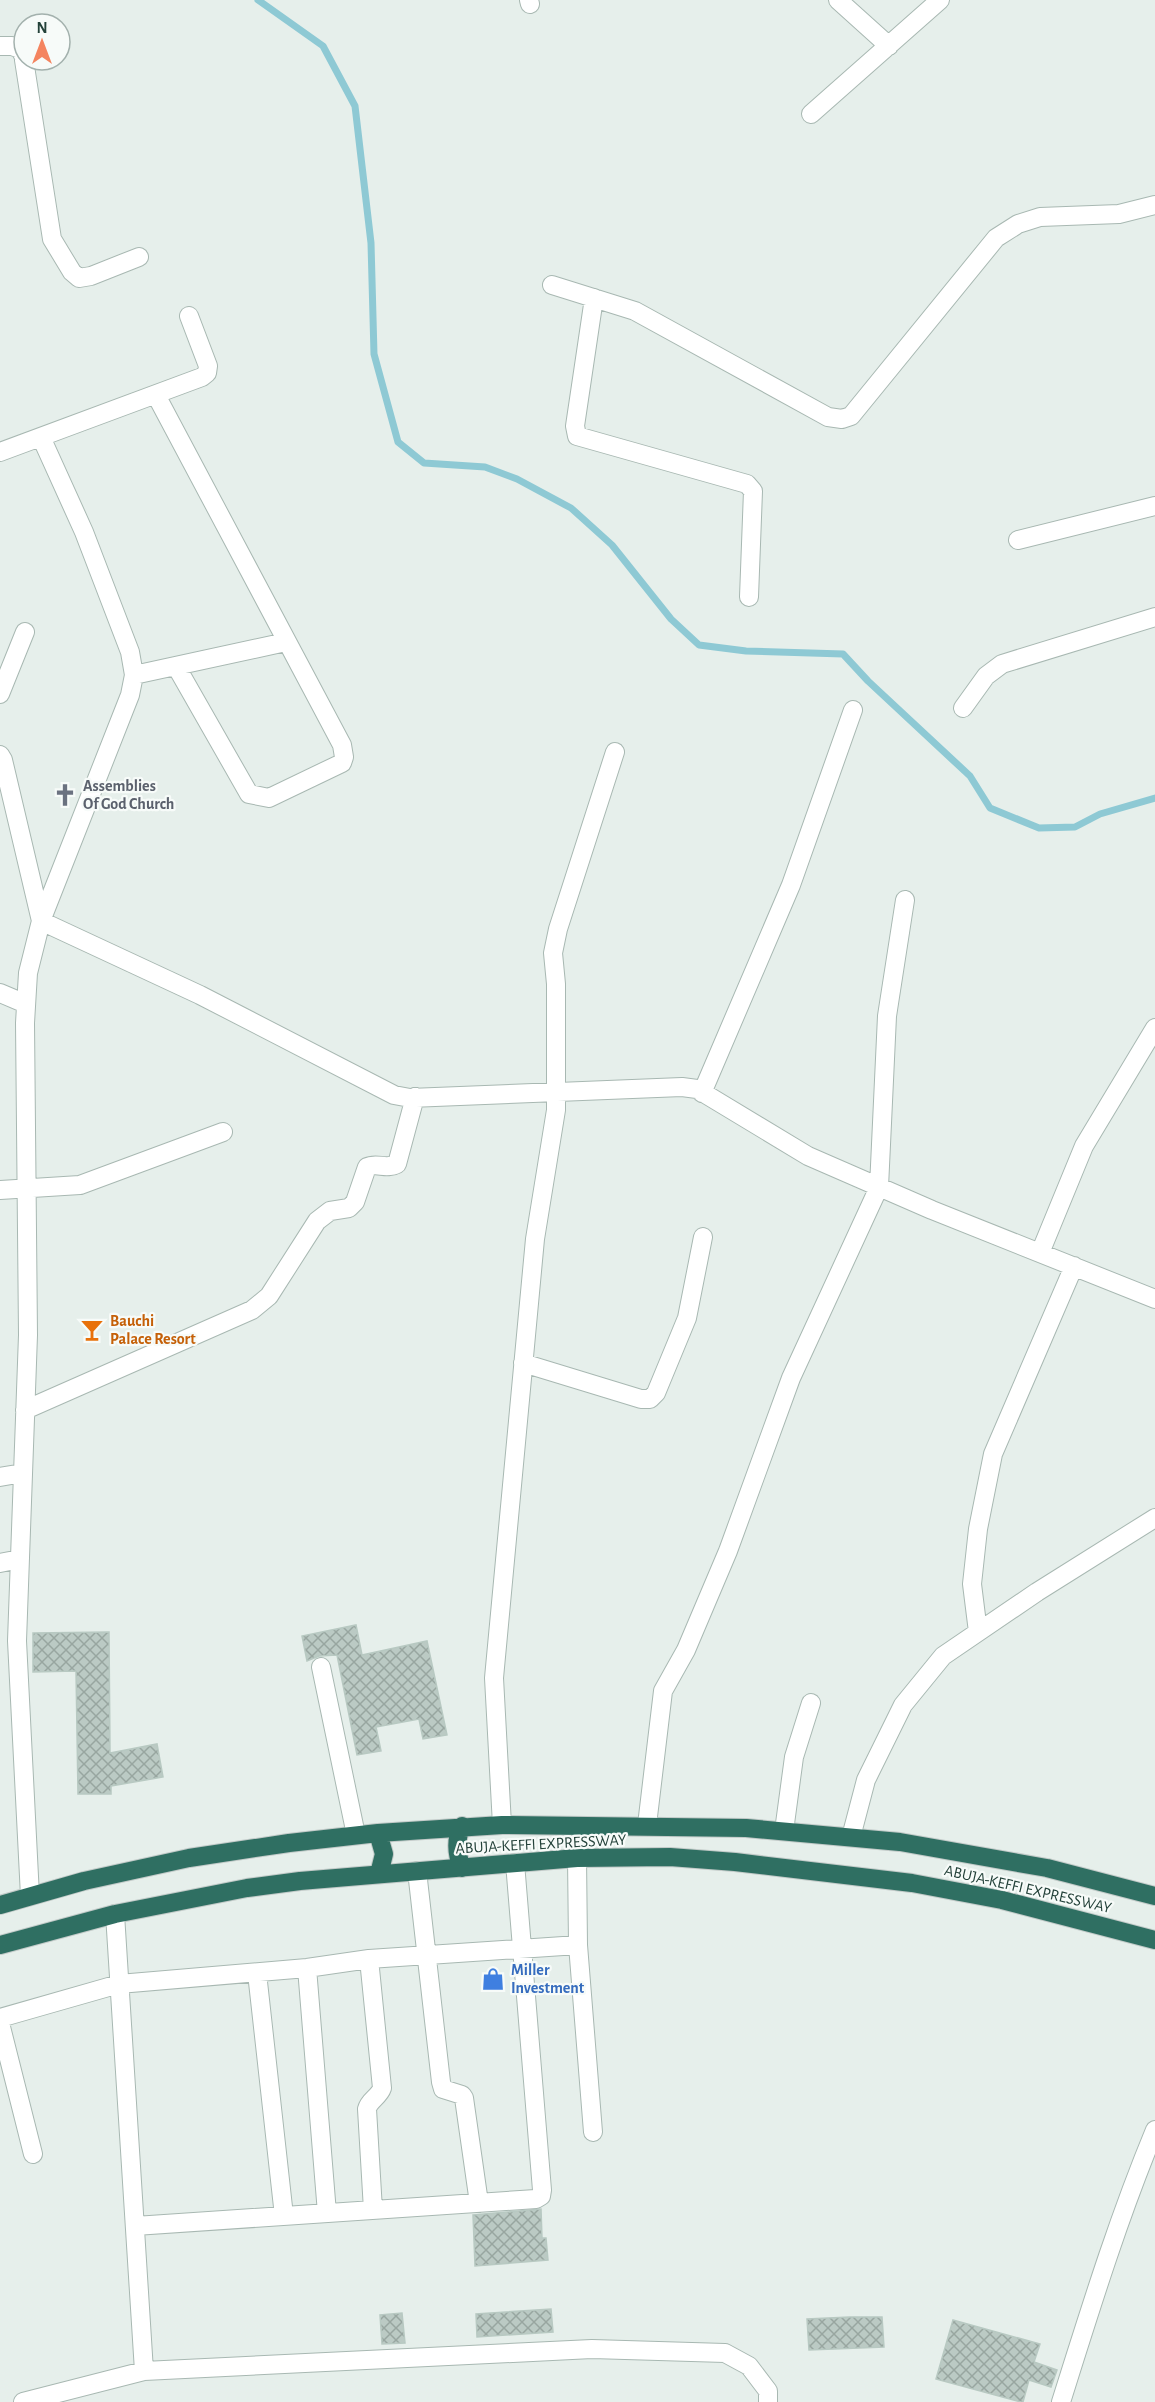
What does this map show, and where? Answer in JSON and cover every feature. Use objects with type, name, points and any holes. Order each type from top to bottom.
[{"type":"highway","name":"ABUJA-KEFFI EXPRESSWAY","points":[[0,1905],[84,1881],[189,1858],[356,1835],[502,1825],[746,1828],[851,1837],[918,1845],[1036,1865],[1155,1896]]},
{"type":"highway","points":[[462,1826],[457,1836],[457,1852],[462,1868]]},
{"type":"highway","points":[[378,1833],[384,1854],[379,1874]]},
{"type":"highway","name":"ABUJA-KEFFI EXPRESSWAY","points":[[0,1945],[115,1914],[248,1888],[379,1874],[577,1858],[670,1857],[735,1862],[912,1883],[1002,1900],[1155,1940]]},
{"type":"street","points":[[838,0],[889,46]]},
{"type":"street","points":[[811,114],[940,0]]},
{"type":"street","points":[[26,72],[52,239],[72,272],[79,278],[91,276],[139,257]]},
{"type":"street","points":[[552,285],[635,311],[828,417],[842,419],[851,417],[996,238],[1018,224],[1040,217],[1119,214],[1155,205]]},
{"type":"street","points":[[594,298],[575,426],[577,436],[747,484],[753,491],[749,597]]},
{"type":"street","points":[[0,452],[202,377],[207,373],[208,366],[189,316]]},
{"type":"street","points":[[156,395],[342,745],[344,757],[342,763],[268,798],[249,794],[176,666]]},
{"type":"street","points":[[30,1896],[17,1641],[28,1335],[25,1023],[28,973],[41,921],[130,695],[134,675],[130,652],[84,532],[41,437]]},
{"type":"street","points":[[1018,540],[1155,506]]},
{"type":"street","points":[[963,708],[986,676],[1002,664],[1155,617]]},
{"type":"street","points":[[0,694],[25,632]]},
{"type":"street","points":[[134,675],[286,642]]},
{"type":"street","points":[[702,1093],[791,885],[853,710]]},
{"type":"street","points":[[502,1825],[494,1678],[535,1239],[556,1110],[555,945],[558,928],[615,752]]},
{"type":"street","points":[[0,755],[41,921]]},
{"type":"street","points":[[647,1825],[663,1691],[686,1650],[728,1551],[791,1378],[879,1187],[887,1016],[905,900]]},
{"type":"street","points":[[41,921],[200,995],[394,1095],[415,1097],[682,1087],[702,1093],[808,1156],[1155,1299]]},
{"type":"street","points":[[0,993],[26,1004]]},
{"type":"street","points":[[1040,1252],[1084,1146],[1155,1028]]},
{"type":"street","points":[[25,1410],[252,1310],[269,1296],[317,1221],[330,1211],[349,1208],[355,1202],[367,1167],[373,1164],[390,1168],[397,1164],[415,1097]]},
{"type":"street","points":[[0,1190],[80,1185],[223,1132]]},
{"type":"street","points":[[523,1363],[640,1399],[650,1399],[656,1393],[687,1318],[703,1237]]},
{"type":"street","points":[[978,1632],[972,1584],[978,1529],[993,1454],[1074,1266]]},
{"type":"street","points":[[0,1476],[23,1473]]},
{"type":"street","points":[[851,1837],[866,1780],[903,1705],[943,1656],[1155,1518]]},
{"type":"street","points":[[0,1563],[20,1559]]},
{"type":"street","points":[[321,1667],[356,1835]]},
{"type":"street","points":[[784,1831],[795,1757],[811,1703]]},
{"type":"street","points":[[577,1858],[578,1945],[593,2132]]},
{"type":"street","points":[[135,2226],[536,2199],[541,2196],[515,1863]]},
{"type":"street","points":[[417,1871],[442,2089],[462,2095],[464,2098],[479,2203]]},
{"type":"street","points":[[115,1914],[144,2371]]},
{"type":"street","points":[[33,2154],[0,2020],[119,1984],[257,1973],[426,1954],[578,1945]]},
{"type":"street","points":[[369,1959],[382,2088],[380,2094],[368,2104],[367,2109],[373,2210]]},
{"type":"street","points":[[307,1968],[327,2213]]},
{"type":"street","points":[[257,1973],[284,2216]]},
{"type":"street","points":[[1061,2402],[1105,2262],[1131,2188],[1155,2130]]},
{"type":"street","points":[[23,2402],[144,2371],[592,2349],[724,2353],[749,2366],[768,2391],[768,2402]]},
{"type":"building","points":[[356,1625],[362,1655],[427,1641],[447,1735],[423,1739],[419,1719],[376,1727],[381,1751],[357,1755],[337,1655],[319,1656],[307,1661],[302,1636]]},
{"type":"building","points":[[109,1632],[110,1753],[157,1744],[163,1777],[111,1786],[111,1794],[78,1794],[76,1671],[33,1672],[33,1633]]},
{"type":"building","points":[[541,2209],[542,2238],[546,2238],[548,2260],[475,2266],[473,2215]]},
{"type":"building","points":[[551,2309],[553,2332],[477,2337],[476,2314]]},
{"type":"building","points":[[402,2313],[405,2343],[382,2344],[380,2315]]},
{"type":"building","points":[[882,2317],[884,2347],[809,2350],[807,2319]]},
{"type":"building","points":[[953,2320],[1040,2344],[1034,2362],[1057,2370],[1051,2387],[1029,2380],[1023,2402],[1021,2402],[936,2379]]},
{"type":"waterway","points":[[258,0],[323,46],[355,106],[371,243],[374,354],[398,442],[424,463],[485,467],[517,479],[571,508],[612,545],[671,619],[699,645],[746,651],[843,654],[868,681],[970,776],[990,808],[1039,828],[1075,827],[1100,814],[1155,798]]},
{"type":"place","name":"Assemblies Of God Church","points":[[65,795]]},
{"type":"place","name":"Bauchi Palace Resort","points":[[92,1330]]},
{"type":"place","name":"Miller Investment","points":[[493,1979]]}]
